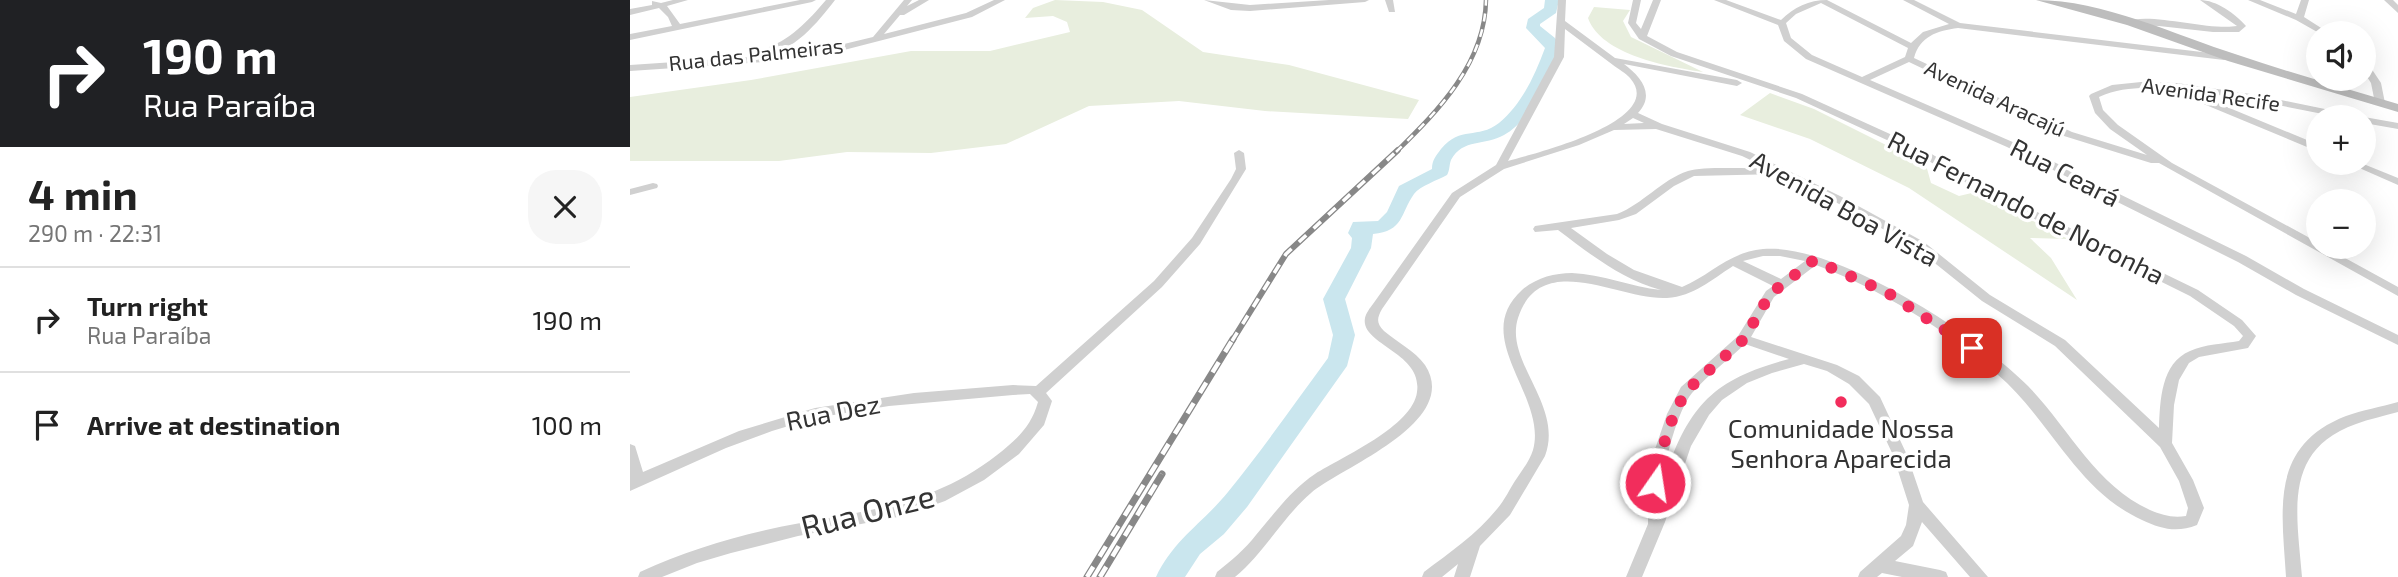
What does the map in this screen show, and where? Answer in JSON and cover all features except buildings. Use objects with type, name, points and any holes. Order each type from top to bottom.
[{"type":"street","points":[[648,0],[661,5],[674,19],[677,27]]},
{"type":"street","points":[[630,12],[684,0]]},
{"type":"street","points":[[630,37],[812,0]]},
{"type":"street","points":[[661,66],[696,58],[776,50],[796,39],[831,0]]},
{"type":"street","points":[[877,38],[908,0]]},
{"type":"street","points":[[900,13],[925,0]]},
{"type":"street","name":"Rua das Palmeiras","points":[[630,68],[797,55],[844,47],[969,15],[1001,0]]},
{"type":"street","points":[[1209,0],[1242,4],[1365,0]]},
{"type":"street","points":[[1500,167],[1559,57],[1562,0]]},
{"type":"street","points":[[1637,0],[1632,23],[1642,37]]},
{"type":"street","points":[[1642,37],[1657,0]]},
{"type":"street","points":[[1718,0],[1782,23],[1793,12],[1821,0],[1913,47]]},
{"type":"street","points":[[1907,0],[1958,24]]},
{"type":"street","points":[[2042,0],[2131,22],[2233,58],[2398,108]]},
{"type":"street","points":[[2131,22],[2157,21],[2206,29],[2239,29],[2242,26],[2204,0]]},
{"type":"street","points":[[2252,0],[2306,22]]},
{"type":"street","points":[[2299,18],[2305,0]]},
{"type":"street","points":[[2388,0],[2398,10]]},
{"type":"street","points":[[1223,577],[1254,549],[1307,488],[1405,426],[1420,404],[1426,388],[1423,372],[1415,361],[1377,332],[1371,319],[1456,195],[1500,167],[1530,159],[1614,127],[1633,114],[1642,97],[1641,88],[1634,76],[1561,22]]},
{"type":"street","name":"Rua Ceará","points":[[1782,23],[1787,39],[1810,57],[2011,145],[2242,259],[2300,292],[2398,340]]},
{"type":"street","name":"Avenida Aracajú","points":[[2168,166],[2068,134],[1909,59],[1917,37],[1958,24],[2233,58]]},
{"type":"street","name":"Rua Fernando de Noronha","points":[[1642,37],[1674,54],[1798,96],[1919,151],[1996,195],[2194,293],[2238,323],[2250,335],[2244,345],[2196,353],[2181,360],[2173,373],[2165,443]]},
{"type":"street","points":[[1561,46],[1573,42],[1594,45]]},
{"type":"street","points":[[1863,80],[1909,59]]},
{"type":"street","points":[[1613,60],[1798,96]]},
{"type":"street","points":[[2376,83],[2380,103]]},
{"type":"street","name":"Avenida Recife","points":[[2168,166],[2114,127],[2098,111],[2094,96],[2113,85],[2166,85],[2216,91],[2306,108]]},
{"type":"street","points":[[2166,85],[2306,144]]},
{"type":"street","name":"Avenida Boa Vista","points":[[1633,114],[1658,126],[1746,154],[1784,171],[1920,245],[1986,298],[2060,342],[2165,443],[2186,480],[2196,508],[2192,520],[2180,526],[2141,515],[2107,492],[2005,372],[1888,293],[1814,260]]},
{"type":"street","points":[[2376,122],[2398,126]]},
{"type":"street","points":[[1614,127],[1658,126]]},
{"type":"street","points":[[1509,149],[1530,159]]},
{"type":"street","points":[[1038,392],[1157,284],[1196,241],[1241,169],[1239,153]]},
{"type":"street","points":[[2168,166],[2398,292]]},
{"type":"street","points":[[1539,229],[1619,218],[1632,212],[1670,184],[1692,173],[1784,171]]},
{"type":"street","points":[[2376,173],[2398,182]]},
{"type":"street","points":[[630,191],[653,186]]},
{"type":"street","points":[[1562,227],[1629,275],[1652,285],[1688,290]]},
{"type":"street","points":[[1430,577],[1475,541],[1499,517],[1531,470],[1541,449],[1542,417],[1513,352],[1510,331],[1513,312],[1524,294],[1555,279],[1575,278],[1650,295],[1688,290],[1733,261],[1773,251],[1814,260]]},
{"type":"street","points":[[1656,524],[1657,464],[1674,414],[1686,391],[1744,339],[1770,294],[1814,260]]},
{"type":"street","points":[[1733,261],[1780,284]]},
{"type":"street","points":[[1744,339],[1806,359],[1854,380],[1875,401],[1900,455],[1917,505],[1980,577]]},
{"type":"street","points":[[1634,577],[1656,524],[1679,454],[1706,408],[1734,384],[1767,369],[1806,359]]},
{"type":"street","name":"Rua Dez","points":[[634,483],[768,426],[817,413],[887,402],[1013,390],[1031,389],[1038,392]]},
{"type":"street","name":"Rua Onze","points":[[646,577],[667,567],[747,541],[906,509],[949,491],[991,467],[1022,443],[1040,420],[1045,401],[1038,392]]},
{"type":"street","points":[[2294,577],[2290,492],[2293,467],[2315,440],[2349,421],[2398,407]]},
{"type":"street","points":[[630,450],[634,483]]},
{"type":"street","points":[[1866,577],[1907,541],[1914,525],[1917,505]]},
{"type":"street","points":[[1462,577],[1475,541]]},
{"type":"street","points":[[1881,566],[1940,577]]},
{"type":"green space","points":[[1055,0],[1103,2],[1142,10],[1203,52],[1289,65],[1419,100],[1408,119],[1265,111],[1179,101],[1089,106],[1006,144],[931,153],[847,152],[779,161],[630,161],[630,97],[751,80],[911,51],[990,51],[1070,32],[1067,22],[1053,16],[1025,18],[1033,8]]},
{"type":"green space","points":[[1594,7],[1630,10],[1623,21],[1631,37],[1703,72],[1673,67],[1621,50],[1595,31],[1588,18]]},
{"type":"green space","points":[[1770,93],[1814,109],[1926,165],[1931,183],[1959,196],[1976,192],[2068,239],[2030,238],[2051,258],[2077,300],[1909,188],[1810,139],[1740,115]]},
{"type":"waterway","points":[[1170,577],[1190,546],[1215,526],[1238,499],[1339,360],[1344,335],[1334,299],[1361,248],[1363,233],[1358,233],[1360,226],[1377,228],[1385,225],[1397,212],[1406,190],[1441,171],[1441,161],[1457,141],[1495,133],[1513,118],[1538,83],[1553,48],[1550,41],[1533,28],[1533,22],[1551,10],[1552,0]]},
{"type":"railway","points":[[1397,151],[1457,84],[1478,44],[1484,23],[1486,0]]},
{"type":"railway","points":[[1232,341],[1286,254],[1397,151]]},
{"type":"railway","points":[[1087,577],[1233,339]]},
{"type":"railway","points":[[1100,577],[1162,474]]},
{"type":"place","name":"Comunidade Nossa Senhora Aparecida","points":[[1841,402]]},
{"type":"route","points":[[1655,483],[1657,464],[1674,414],[1686,391],[1744,339],[1770,294],[1814,260],[1888,293],[1972,348]]}]
